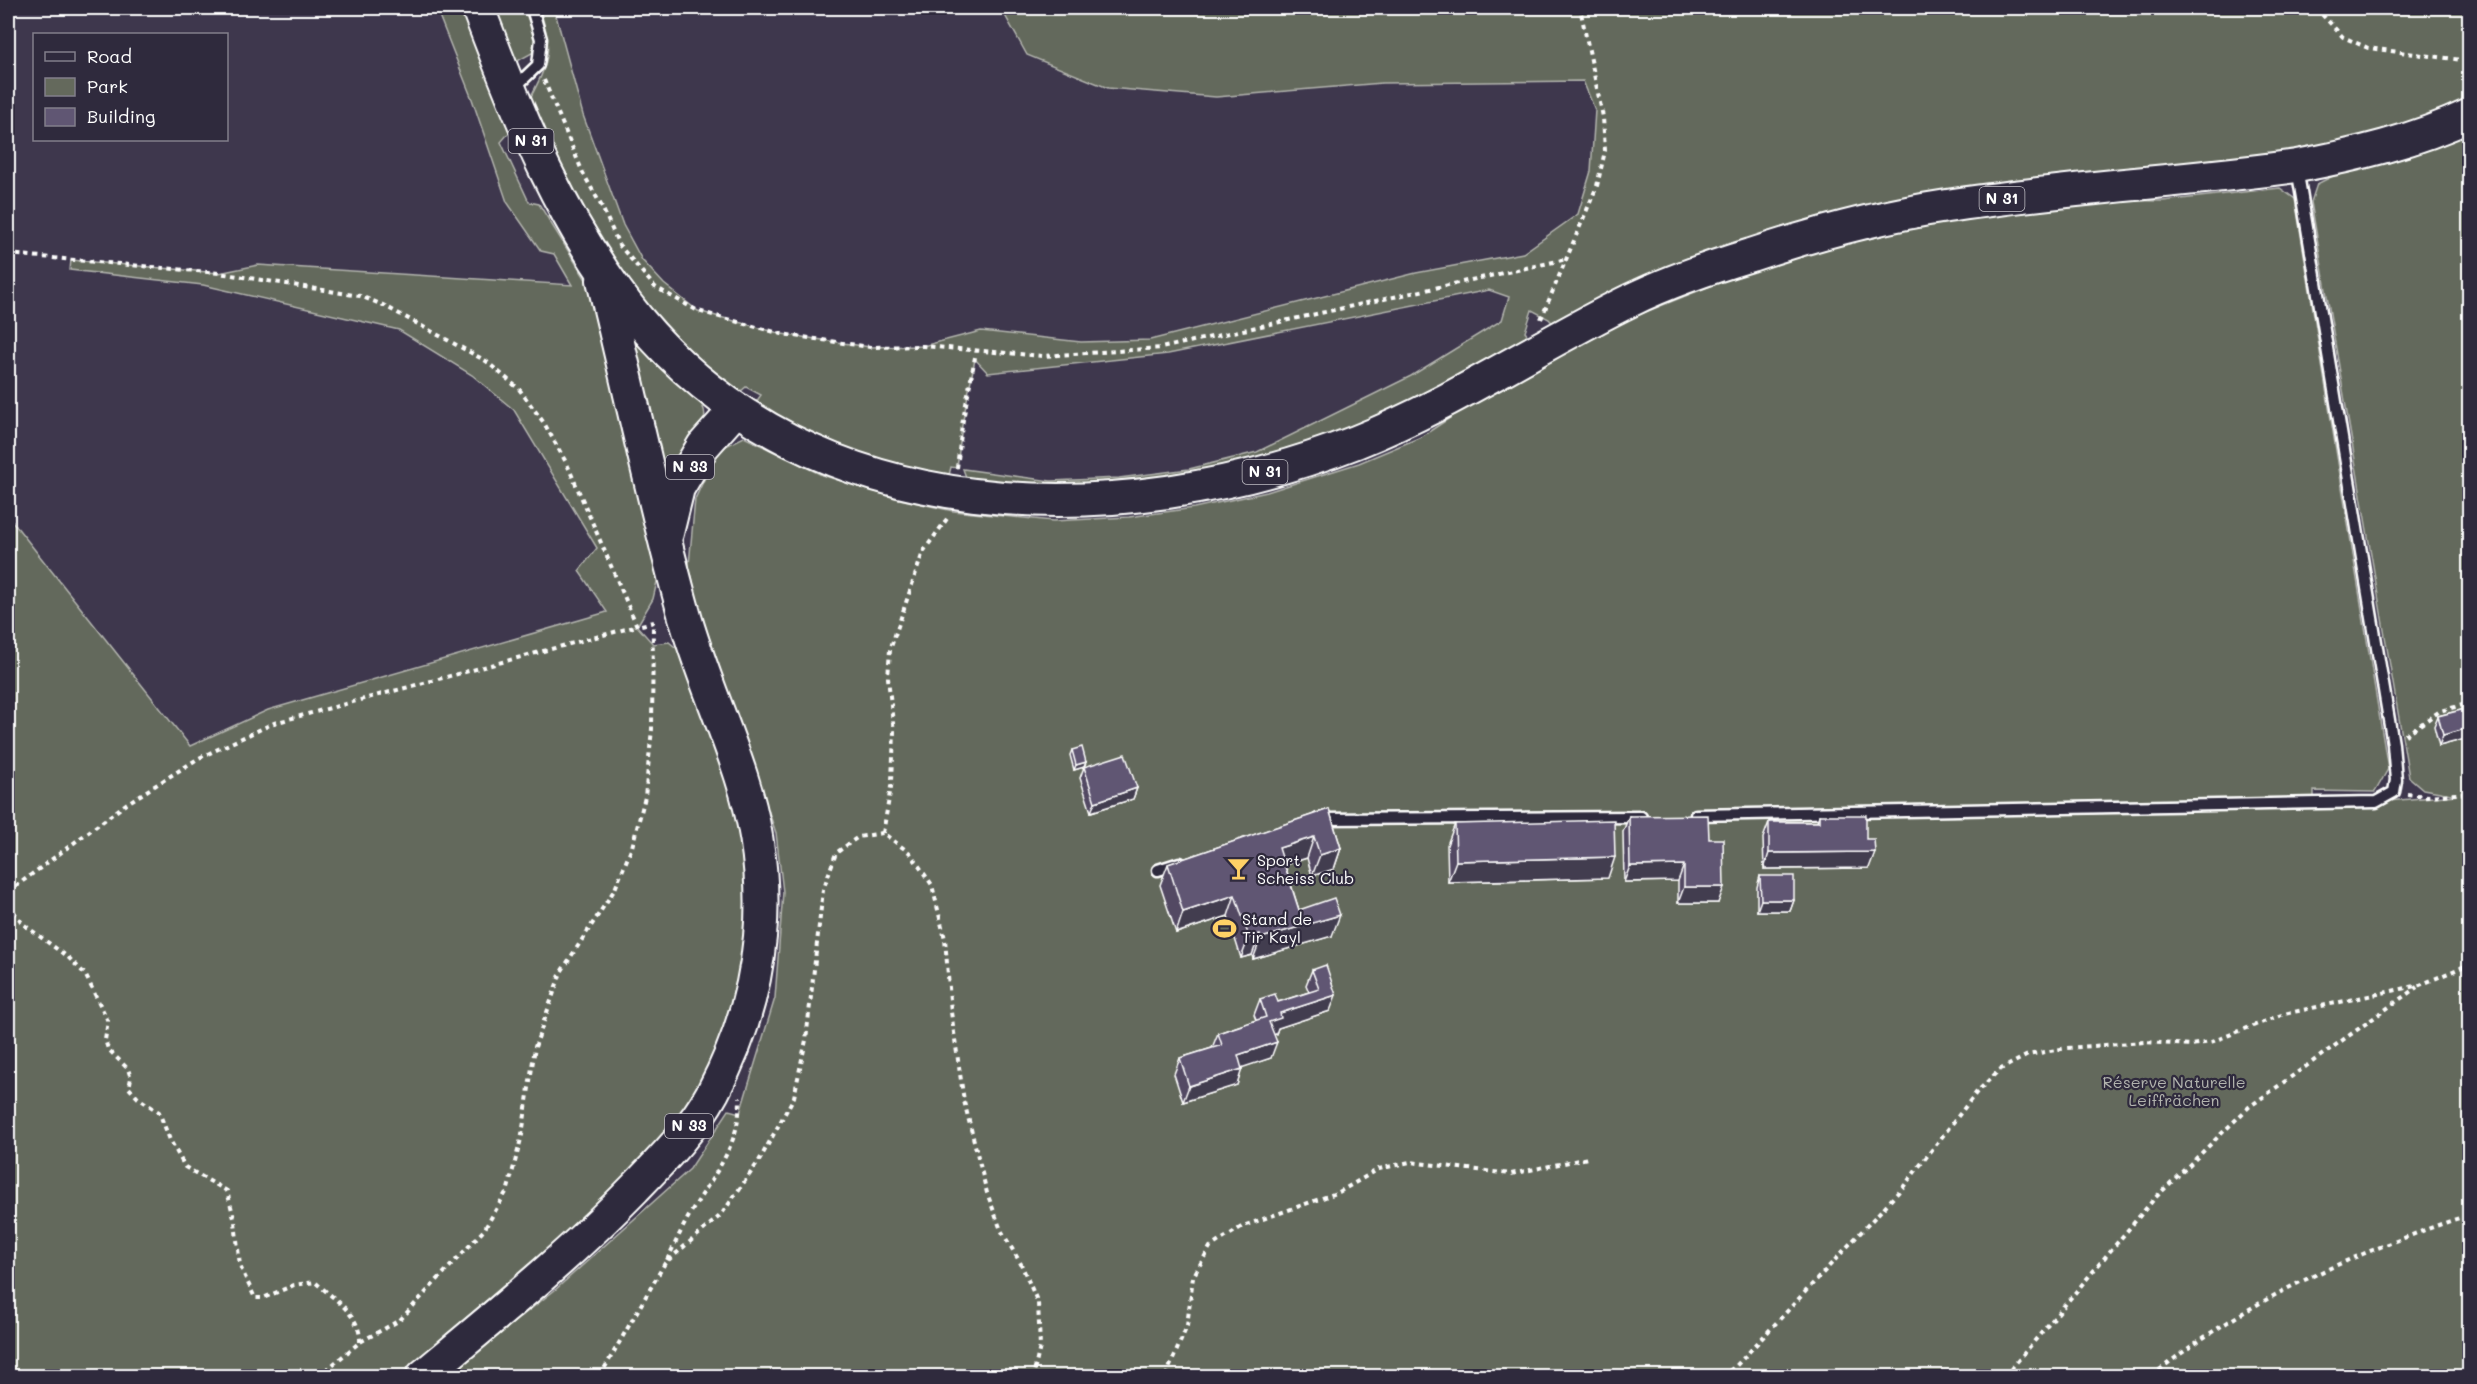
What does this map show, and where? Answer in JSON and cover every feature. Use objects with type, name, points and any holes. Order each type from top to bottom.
[{"type":"main road","name":"N 31","points":[[478,8],[510,92],[564,210],[600,267],[639,320],[684,368],[736,409],[785,439],[825,457],[915,486],[955,494],[1053,501],[1126,497],[1192,489],[1262,473],[1353,443],[1412,418],[1635,297],[1749,255],[1846,227],[1943,206],[2297,166],[2353,155],[2407,140],[2469,115]]},
{"type":"main road","name":"N 31","points":[[600,267],[666,536]]},
{"type":"main road","name":"N 33","points":[[423,1377],[548,1272],[610,1214],[675,1147],[712,1092],[732,1048],[752,991],[760,943],[763,892],[756,835],[741,777],[684,615],[666,536],[678,488],[703,446],[736,409]]},
{"type":"lane","points":[[510,92],[538,65],[541,39],[532,8]]},
{"type":"lane","points":[[1684,816],[2376,802],[2394,792],[2396,780],[2393,744],[2297,166]]},
{"type":"lane","points":[[1302,824],[1325,817],[1648,816]]},
{"type":"lane","points":[[1158,870],[1191,859]]},
{"type":"path","points":[[1549,343],[1542,330],[1541,316],[1597,186],[1605,151],[1603,117],[1580,8]]},
{"type":"path","points":[[2316,8],[2343,37],[2368,48],[2469,61]]},
{"type":"path","points":[[538,65],[583,173],[619,245],[655,287],[698,311],[782,334],[870,347],[923,345],[976,352],[1043,356],[1161,348],[1567,259]]},
{"type":"path","points":[[8,254],[219,273],[360,296],[383,305],[486,361],[519,389],[544,423],[567,464],[637,626]]},
{"type":"path","points":[[883,833],[892,781],[894,732],[888,678],[890,650],[923,552],[953,511],[962,425],[976,352]]},
{"type":"path","points":[[8,892],[126,804],[199,758],[274,723],[584,638],[684,615]]},
{"type":"path","points":[[319,1377],[360,1342],[400,1320],[409,1311],[484,1230],[508,1188],[522,1135],[535,1047],[561,972],[615,889],[632,847],[645,797],[652,729],[653,622]]},
{"type":"path","points":[[2393,744],[2440,711],[2469,703]]},
{"type":"path","points":[[2394,792],[2427,796],[2469,793]]},
{"type":"path","points":[[665,1263],[721,1215],[759,1161],[794,1097],[806,1040],[823,890],[836,853],[858,837],[883,833],[910,853],[932,885],[945,939],[951,1012],[964,1101],[987,1193],[1001,1230],[1022,1264],[1038,1303],[1040,1347],[1033,1377]]},
{"type":"path","points":[[8,904],[23,924],[85,974],[108,1021],[105,1040],[108,1049],[128,1069],[131,1078],[129,1088],[138,1098],[159,1112],[170,1140],[185,1167],[227,1191],[235,1222],[240,1266],[255,1298],[263,1298],[294,1285],[315,1282],[352,1316],[361,1331],[360,1342]]},
{"type":"path","points":[[1722,1377],[1736,1366],[1904,1186],[1976,1093],[1999,1070],[2028,1055],[2067,1048],[2144,1042],[2191,1045],[2211,1042],[2284,1014],[2420,985],[2469,964]]},
{"type":"path","points":[[2005,1377],[2154,1199],[2249,1107],[2420,985]]},
{"type":"path","points":[[600,1377],[665,1263],[693,1208],[729,1153],[740,1113]]},
{"type":"path","points":[[1166,1377],[1187,1326],[1193,1277],[1210,1247],[1243,1226],[1339,1192],[1379,1170],[1410,1162],[1511,1174],[1588,1158]]},
{"type":"path","points":[[2152,1377],[2184,1350],[2258,1304],[2348,1259],[2469,1215]]},
{"type":"green space","points":[[436,8],[468,8],[513,128],[501,142],[529,202],[539,204],[590,286],[659,573],[653,599],[637,626],[653,644],[669,642],[681,652],[731,788],[744,836],[748,937],[735,1002],[699,1087],[655,1156],[398,1376],[8,1376],[8,516],[190,746],[268,710],[607,612],[579,571],[597,548],[514,410],[472,375],[399,330],[203,285],[70,270],[71,260],[219,273],[258,265],[572,285],[554,254],[541,251],[507,202],[472,99]]},
{"type":"green space","points":[[493,8],[523,8],[538,41],[532,53],[514,63]]},
{"type":"green space","points":[[539,8],[554,8],[583,115],[623,225],[642,260],[664,284],[698,311],[782,334],[870,347],[923,346],[981,331],[1081,342],[1150,340],[1416,273],[1523,253],[1578,214],[1591,171],[1595,110],[1583,81],[1382,83],[1216,97],[1108,88],[1027,55],[1001,8],[2470,8],[2469,101],[2413,128],[2305,154],[1997,186],[1555,326],[1549,319],[1532,310],[1525,332],[1530,339],[1421,406],[1291,454],[1115,486],[967,480],[963,469],[1051,481],[1119,478],[1189,469],[1257,452],[1411,376],[1502,320],[1509,297],[1489,290],[1168,354],[988,373],[975,359],[962,425],[957,468],[951,467],[948,479],[898,465],[825,439],[778,416],[756,402],[761,395],[746,387],[741,391],[694,356],[643,299],[599,239],[529,100],[541,76],[547,55],[547,34]]},
{"type":"green space","name":"Réserve Naturelle Leiffrächen","points":[[2469,127],[2469,1376],[445,1376],[555,1290],[690,1169],[729,1110],[740,1113],[775,998],[783,892],[776,833],[696,599],[692,576],[688,576],[695,499],[718,450],[744,437],[822,475],[895,498],[953,511],[1053,521],[1129,517],[1194,508],[1267,492],[1359,463],[1421,437],[1504,382],[1603,329],[1755,268],[1849,240],[1948,219],[2094,200],[2163,201],[2280,188],[2295,199],[2388,769],[2375,792],[2314,791],[2314,803],[2376,802],[2457,795],[2423,789],[2409,777],[2311,202],[2317,184],[2339,173]]},
{"type":"green space","points":[[623,323],[698,400],[705,415],[703,425],[662,487]]},
{"type":"building","points":[[2469,708],[2469,728],[2443,735],[2438,716]]},
{"type":"building","points":[[1082,747],[1086,762],[1076,765],[1072,750]]},
{"type":"building","points":[[1125,754],[1137,788],[1095,802],[1084,767]]},
{"type":"building","points":[[1329,809],[1341,848],[1320,855],[1314,837],[1279,848],[1299,910],[1334,898],[1340,915],[1261,938],[1260,934],[1249,937],[1235,895],[1183,912],[1168,864]]},
{"type":"building","points":[[1708,815],[1709,839],[1723,839],[1724,887],[1684,887],[1684,865],[1630,866],[1629,816]]},
{"type":"building","points":[[1819,815],[1866,815],[1866,839],[1874,839],[1875,852],[1769,853],[1769,822],[1819,822]]},
{"type":"building","points":[[1614,820],[1615,857],[1456,861],[1455,824]]},
{"type":"building","points":[[1760,876],[1794,876],[1794,900],[1761,900]]},
{"type":"building","points":[[1326,965],[1336,995],[1280,1013],[1281,1018],[1269,1022],[1277,1042],[1238,1055],[1242,1069],[1189,1086],[1180,1058],[1222,1045],[1218,1033],[1266,1017],[1260,999],[1275,994],[1278,1002],[1319,989],[1312,970]]},
{"type":"place","name":"Sport Scheiss Club","points":[[1239,869]]},
{"type":"place","name":"Stand de Tir Kayl","points":[[1224,928]]}]
